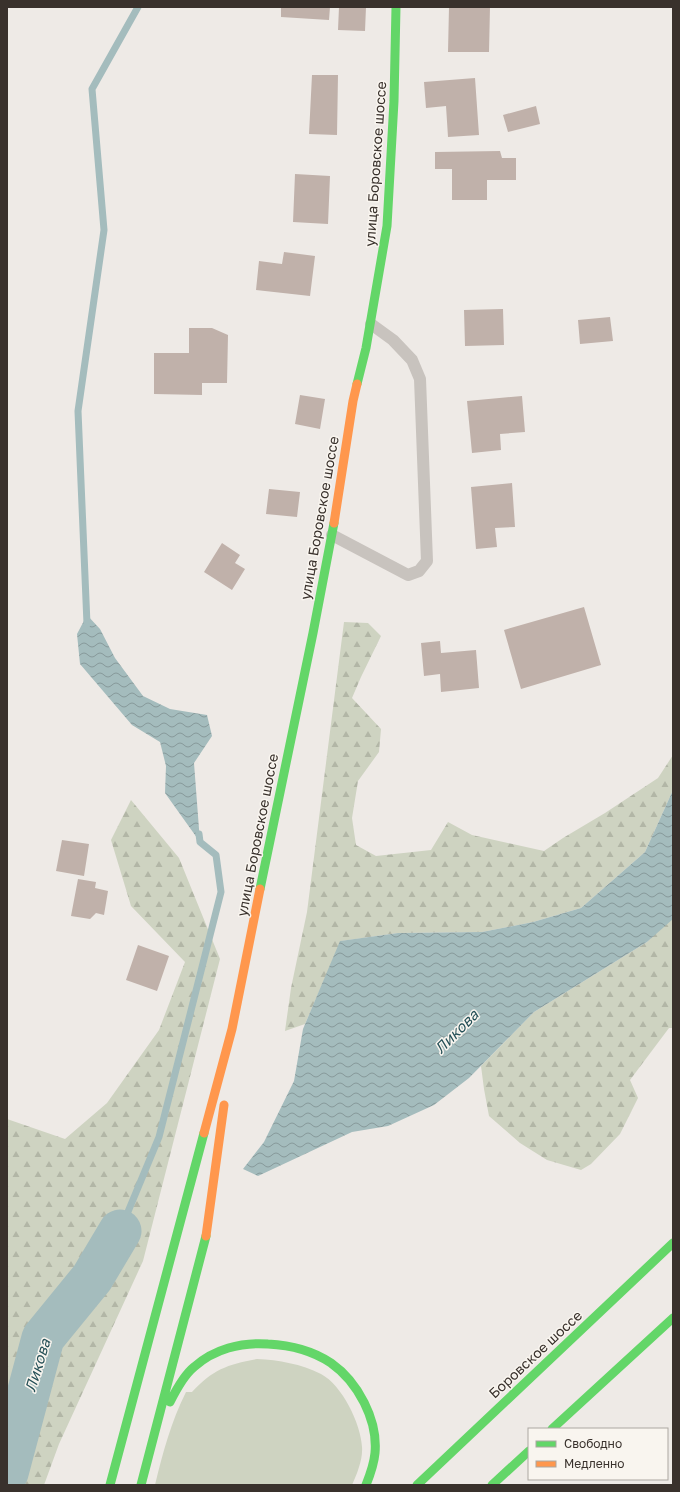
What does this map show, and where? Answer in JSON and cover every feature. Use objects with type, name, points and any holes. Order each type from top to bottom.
[{"type":"street","name":"улица Боровское шоссе","points":[[232,1029],[280,789],[314,634],[332,535],[353,401],[370,324],[387,226],[394,101],[396,7]]},
{"type":"street","points":[[141,1485],[204,1246],[213,1188],[232,1029]]},
{"type":"street","points":[[110,1485],[232,1029]]},
{"type":"street","name":"Боровское шоссе","points":[[417,1485],[673,1243]]},
{"type":"street","points":[[553,1428],[673,1318]]},
{"type":"street","points":[[141,1485],[171,1400],[184,1379],[195,1366],[218,1351],[239,1345],[250,1344],[284,1346],[303,1351],[331,1363],[348,1380],[365,1405],[374,1430],[376,1443],[375,1453],[366,1485]]},
{"type":"street","points":[[492,1485],[528,1452]]},
{"type":"lane","points":[[332,535],[408,575],[419,571],[427,561],[420,379],[412,360],[393,340],[370,324]]},
{"type":"green space","points":[[344,622],[368,623],[381,636],[352,698],[381,729],[379,752],[358,781],[352,818],[356,845],[376,856],[431,850],[448,822],[472,835],[544,851],[658,778],[673,755],[673,790],[645,852],[581,908],[533,922],[482,932],[398,933],[341,941],[305,1024],[285,1031],[291,988],[307,912]]},
{"type":"green space","points":[[131,800],[179,858],[220,959],[143,1261],[59,1444],[44,1485],[7,1485],[7,1119],[65,1139],[107,1103],[159,1030],[185,962],[131,906],[111,840]]},
{"type":"green space","points":[[673,917],[673,1028],[669,1028],[630,1080],[638,1098],[620,1134],[591,1164],[581,1170],[547,1160],[520,1143],[489,1116],[481,1066],[534,1012],[647,942]]},
{"type":"green space","points":[[257,1359],[273,1360],[298,1365],[321,1374],[329,1379],[343,1396],[358,1427],[362,1447],[361,1461],[352,1485],[155,1485],[168,1437],[186,1392],[192,1392],[199,1384],[221,1369],[237,1363]]},
{"type":"water","points":[[87,615],[100,629],[115,658],[143,696],[170,709],[207,715],[212,736],[194,763],[200,842],[165,793],[166,766],[160,742],[132,725],[80,664],[77,634]]},
{"type":"water","points":[[673,790],[673,919],[647,942],[534,1012],[469,1078],[434,1105],[388,1126],[352,1132],[258,1176],[243,1169],[264,1142],[294,1081],[303,1029],[340,941],[398,933],[482,932],[533,922],[581,908],[645,852]]},
{"type":"building","points":[[281,7],[330,7],[329,20],[281,17]]},
{"type":"building","points":[[339,7],[366,7],[365,31],[338,30]]},
{"type":"building","points":[[449,7],[490,7],[489,52],[448,52]]},
{"type":"building","points":[[312,75],[338,75],[337,135],[309,134]]},
{"type":"building","points":[[475,78],[479,135],[448,137],[446,106],[426,108],[424,82]]},
{"type":"building","points":[[536,106],[540,124],[508,132],[503,115]]},
{"type":"building","points":[[500,151],[502,158],[516,158],[516,180],[487,180],[487,200],[452,200],[452,169],[435,169],[435,152]]},
{"type":"building","points":[[295,174],[330,176],[328,224],[293,222]]},
{"type":"building","points":[[284,252],[315,256],[310,296],[256,290],[259,261],[282,264]]},
{"type":"building","points":[[503,309],[504,345],[465,346],[464,310]]},
{"type":"building","points":[[610,317],[613,341],[580,344],[578,320]]},
{"type":"building","points":[[189,328],[212,328],[228,335],[227,383],[202,383],[202,395],[154,394],[154,353],[189,353]]},
{"type":"building","points":[[300,395],[325,399],[320,429],[295,424]]},
{"type":"building","points":[[522,396],[525,432],[500,434],[501,450],[472,453],[467,401]]},
{"type":"building","points":[[512,483],[515,527],[495,528],[497,547],[476,549],[471,487]]},
{"type":"building","points":[[269,489],[300,492],[297,517],[266,514]]},
{"type":"building","points":[[222,543],[240,555],[235,563],[245,569],[232,590],[204,572]]},
{"type":"building","points":[[584,607],[601,665],[521,689],[504,630]]},
{"type":"building","points":[[440,641],[441,653],[476,650],[479,688],[441,692],[440,674],[424,676],[421,643]]},
{"type":"building","points":[[62,840],[89,844],[84,876],[56,871]]},
{"type":"building","points":[[78,879],[96,882],[95,888],[108,891],[104,915],[96,913],[90,919],[71,916]]},
{"type":"building","points":[[138,945],[169,956],[157,991],[126,980]]},
{"type":"waterway","points":[[87,624],[78,411],[104,230],[92,89],[138,7]]},
{"type":"waterway","points":[[120,1231],[159,1137],[221,892],[216,855],[200,842],[199,834]]},
{"type":"waterway","name":"Ликова","points":[[7,1473],[43,1338],[92,1278],[120,1231]]},
{"type":"traffic: fast","points":[[357,384],[366,348],[387,226],[394,101],[396,7]]},
{"type":"traffic: fast","points":[[260,889],[313,633],[334,523]]},
{"type":"traffic: fast","points":[[110,1485],[204,1133]]},
{"type":"traffic: fast","points":[[141,1485],[206,1236]]},
{"type":"traffic: fast","points":[[417,1485],[673,1243]]},
{"type":"traffic: fast","points":[[553,1428],[673,1318]]},
{"type":"traffic: fast","points":[[170,1402],[180,1383],[190,1370],[210,1356],[228,1348],[248,1344],[276,1345],[301,1349],[317,1355],[331,1363],[350,1380],[358,1391],[370,1415],[375,1440],[375,1453],[373,1465],[366,1485]]},
{"type":"traffic: fast","points":[[492,1485],[528,1452]]},
{"type":"traffic: slow","points":[[334,523],[357,384]]},
{"type":"traffic: slow","points":[[204,1133],[232,1029],[260,889]]},
{"type":"traffic: slow","points":[[206,1236],[224,1105]]}]
